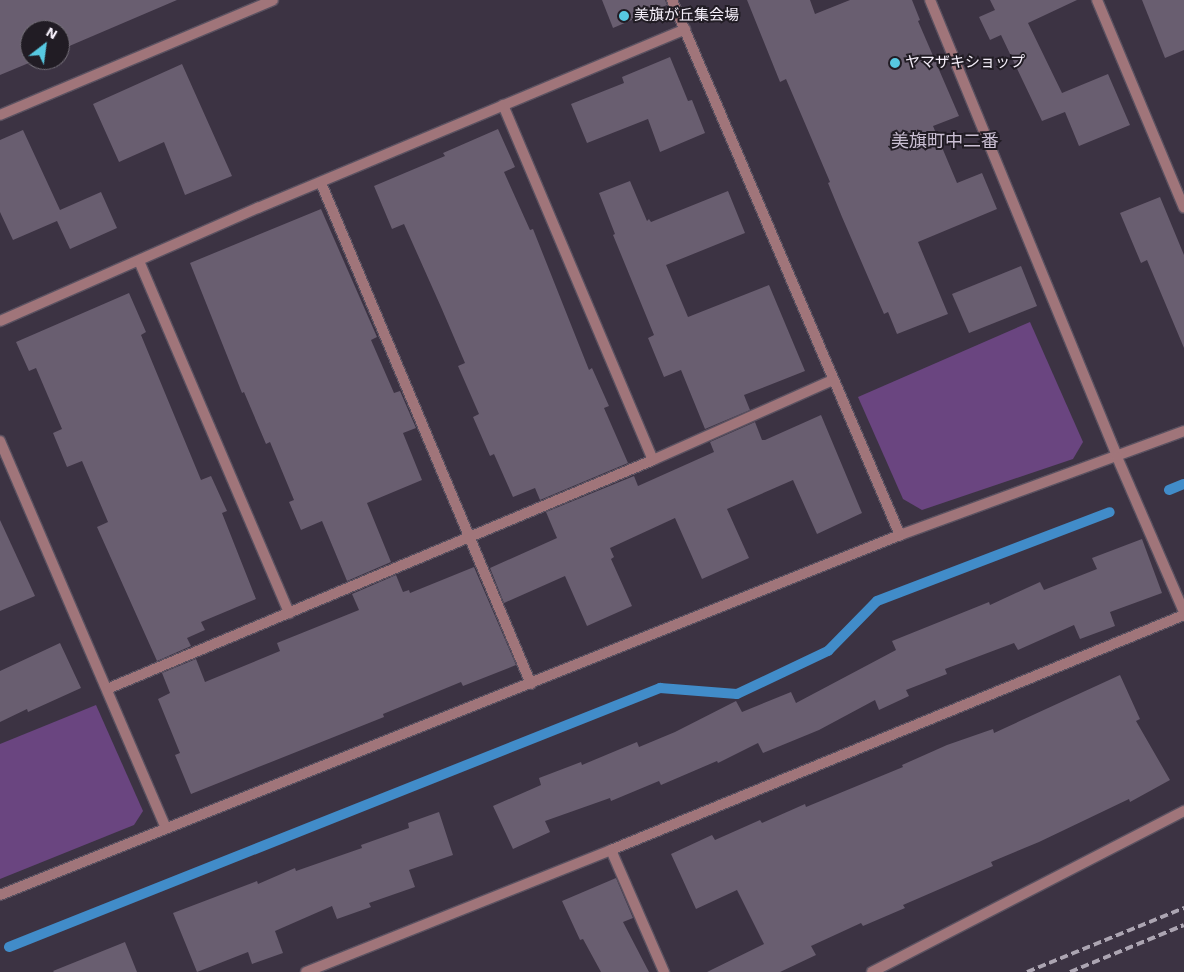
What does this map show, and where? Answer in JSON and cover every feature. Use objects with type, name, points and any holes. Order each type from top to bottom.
[{"type":"street","points":[[0,115],[273,0]]},
{"type":"street","points":[[672,0],[900,535]]},
{"type":"street","points":[[306,972],[611,850],[1184,613],[930,0]]},
{"type":"street","points":[[1097,0],[1184,208]]},
{"type":"street","points":[[0,321],[503,105],[685,30]]},
{"type":"street","points":[[503,105],[653,460]]},
{"type":"street","points":[[321,183],[531,684]]},
{"type":"street","points":[[139,261],[289,613]]},
{"type":"street","points":[[107,689],[470,538],[653,460],[833,380]]},
{"type":"street","points":[[0,895],[900,535],[1118,457],[1184,431]]},
{"type":"street","points":[[0,441],[166,828]]},
{"type":"street","points":[[872,972],[1184,811]]},
{"type":"street","points":[[611,850],[664,972]]},
{"type":"shaded area","points":[[1030,322],[1083,442],[1073,459],[922,510],[903,499],[858,397]]},
{"type":"shaded area","points":[[96,705],[143,811],[134,825],[0,879],[0,744]]},
{"type":"building","points":[[0,0],[177,0],[70,46],[70,20],[20,20],[20,67],[0,75]]},
{"type":"building","name":"美旗が丘集会場","points":[[602,0],[665,0],[667,5],[613,28]]},
{"type":"building","points":[[747,0],[810,0],[815,14],[850,0],[912,0],[920,20],[918,21],[959,116],[933,126],[957,183],[982,173],[997,209],[918,242],[948,314],[897,334],[888,312],[884,314],[786,79],[780,82]]},
{"type":"building","points":[[990,0],[1077,0],[1028,23],[1062,93],[1108,74],[1130,125],[1079,146],[1065,112],[1042,121],[1001,35],[990,40],[979,17],[995,10]]},
{"type":"building","points":[[1142,0],[1184,0],[1184,50],[1165,58]]},
{"type":"building","points":[[670,57],[688,101],[692,100],[705,133],[660,152],[648,119],[587,143],[571,104],[624,83],[622,77]]},
{"type":"building","points":[[182,64],[232,176],[185,195],[164,142],[119,162],[93,104]]},
{"type":"building","points":[[498,129],[515,167],[504,172],[530,230],[533,229],[589,370],[592,368],[609,406],[604,408],[628,463],[540,500],[535,488],[513,497],[494,454],[490,456],[473,417],[479,414],[458,366],[465,363],[441,307],[404,224],[392,229],[374,186],[445,156],[443,153]]},
{"type":"building","points":[[23,130],[60,210],[101,192],[117,228],[70,249],[57,221],[13,240],[0,212],[0,140]]},
{"type":"building","points":[[630,181],[647,221],[649,219],[651,222],[728,191],[745,233],[666,265],[688,317],[769,285],[805,371],[744,395],[750,410],[705,429],[681,370],[664,377],[648,338],[654,335],[613,235],[615,234],[599,193]]},
{"type":"building","points":[[1160,197],[1184,255],[1184,348],[1147,260],[1141,263],[1120,213]]},
{"type":"building","points":[[321,209],[377,337],[371,340],[394,393],[400,391],[416,428],[403,433],[422,480],[367,503],[391,562],[347,581],[322,521],[301,530],[289,502],[294,500],[270,442],[266,444],[244,392],[242,393],[190,263]]},
{"type":"building","points":[[1021,266],[1037,306],[969,333],[952,294]]},
{"type":"building","points":[[129,293],[146,332],[141,335],[201,480],[211,476],[227,511],[222,513],[256,599],[201,622],[205,630],[187,638],[191,646],[157,661],[97,527],[108,522],[82,461],[67,467],[53,433],[62,429],[36,368],[29,371],[16,342]]},
{"type":"building","points":[[821,415],[862,513],[817,534],[793,480],[727,509],[749,558],[702,579],[675,518],[610,548],[614,557],[611,559],[632,606],[587,626],[565,576],[504,603],[490,568],[557,538],[546,512],[634,476],[638,486],[714,452],[710,442],[755,422],[762,440],[765,440]]},
{"type":"building","points":[[0,520],[35,596],[0,611]]},
{"type":"building","points":[[1142,539],[1162,593],[1110,612],[1115,626],[1080,639],[1074,625],[1018,650],[1014,643],[945,669],[947,674],[906,690],[909,696],[879,710],[875,700],[819,730],[763,753],[758,743],[718,763],[717,761],[661,785],[659,781],[611,801],[610,798],[545,821],[550,832],[513,849],[493,806],[541,785],[539,778],[581,762],[582,765],[637,742],[639,747],[675,732],[736,701],[742,712],[791,692],[796,703],[896,650],[892,641],[989,602],[990,605],[1040,582],[1044,590],[1097,569],[1092,558]]},
{"type":"building","points":[[474,567],[516,665],[463,686],[461,682],[383,714],[384,717],[191,794],[175,755],[180,753],[158,699],[170,693],[162,673],[196,659],[205,682],[280,651],[277,643],[359,610],[352,594],[396,575],[403,592],[409,590],[410,593]]},
{"type":"building","points":[[60,643],[81,688],[28,712],[27,709],[0,722],[0,671]]},
{"type":"building","points":[[1120,675],[1140,719],[1136,721],[1170,780],[1130,802],[1129,799],[1039,842],[991,862],[993,866],[903,905],[905,908],[863,926],[861,923],[811,946],[816,955],[780,972],[707,972],[764,944],[737,890],[696,909],[671,854],[712,835],[715,840],[760,820],[762,823],[805,804],[806,807],[903,767],[902,765],[947,745],[993,729],[994,733]]},
{"type":"building","points":[[439,812],[453,855],[409,870],[415,887],[369,903],[371,907],[337,919],[332,906],[275,931],[283,953],[252,964],[248,952],[197,972],[173,913],[257,881],[258,884],[295,868],[296,871],[362,848],[361,845],[409,828],[408,823]]},
{"type":"building","points":[[616,878],[633,918],[623,922],[649,972],[601,972],[583,939],[580,940],[562,901]]},
{"type":"building","points":[[125,942],[137,972],[53,971]]},
{"type":"waterway","points":[[1169,490],[1184,484]]},
{"type":"waterway","points":[[9,947],[660,688],[737,694],[828,651],[877,601],[1110,512]]},
{"type":"railway","points":[[1027,972],[1184,908]]},
{"type":"railway","points":[[1070,972],[1184,925]]},
{"type":"place","name":"美旗が丘集会場","points":[[624,16]]},
{"type":"place","name":"ヤマザキショップ","points":[[895,63]]},
{"type":"district","name":"美旗町中二番","points":[[945,141]]}]
